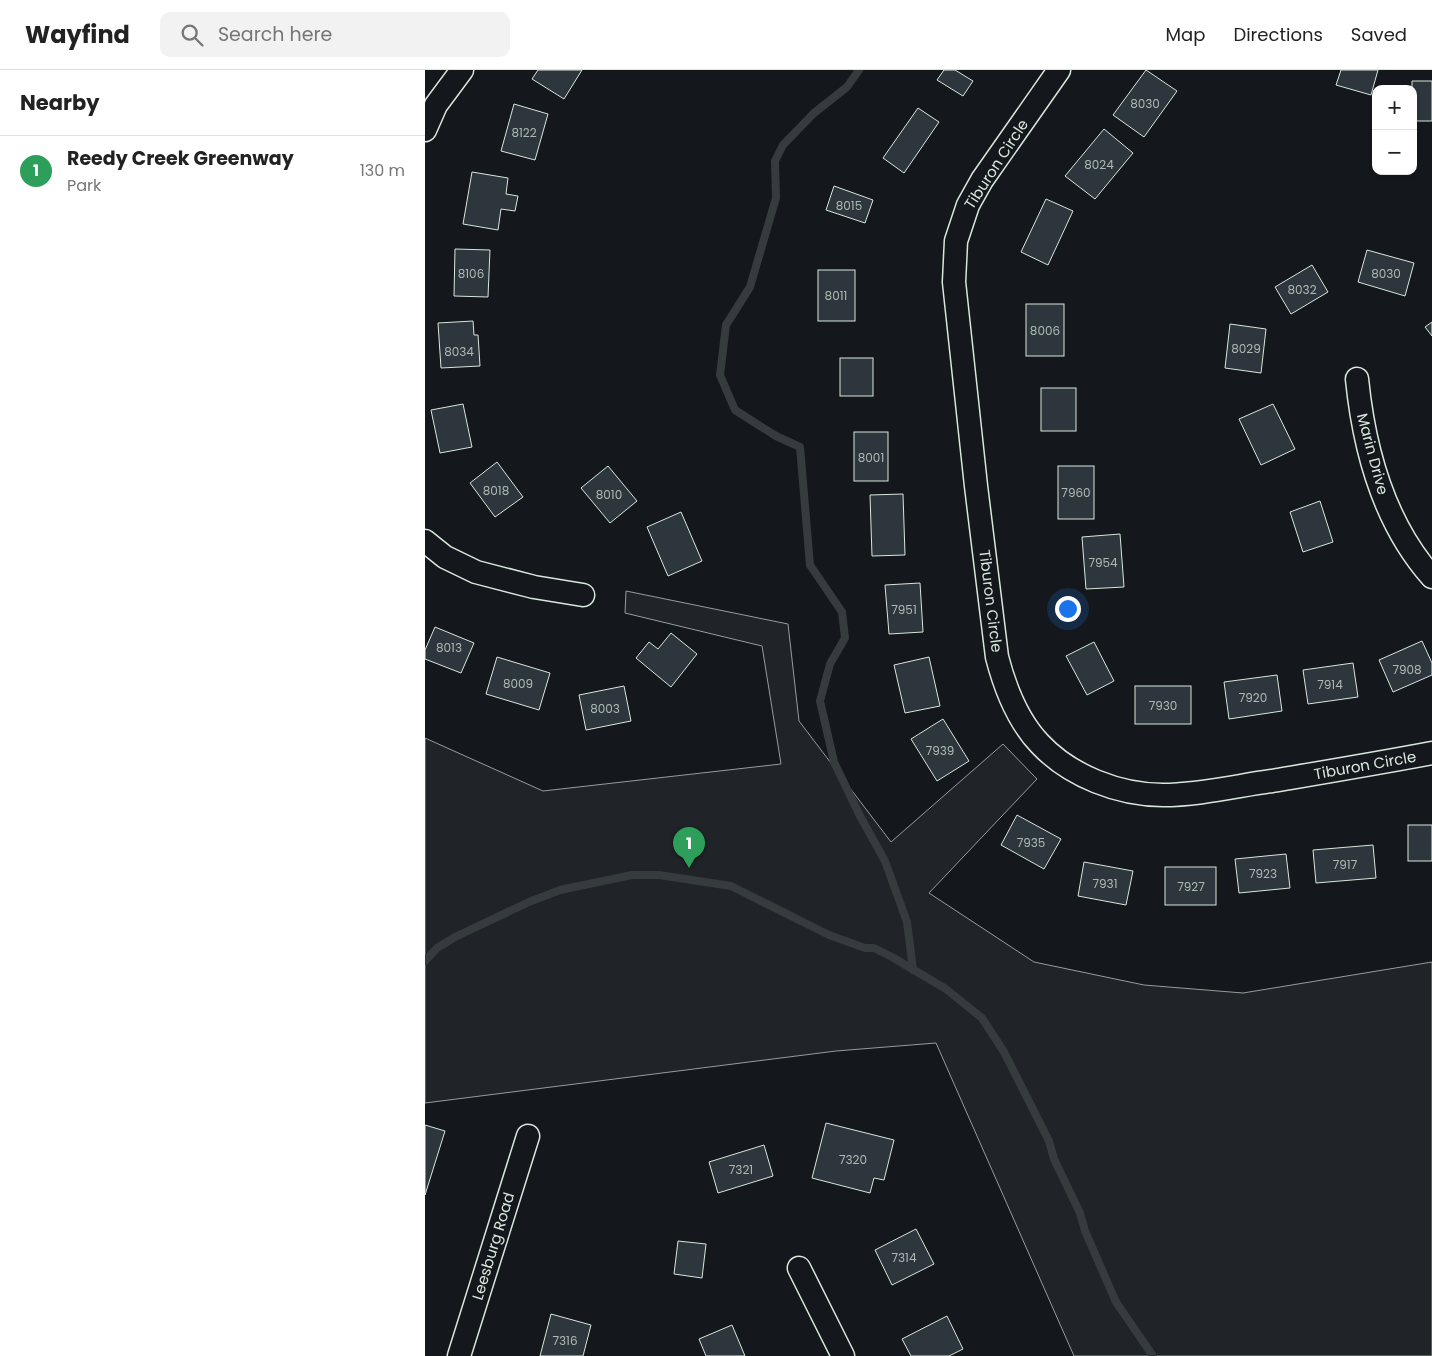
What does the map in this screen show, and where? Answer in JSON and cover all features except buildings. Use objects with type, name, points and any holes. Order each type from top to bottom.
[{"type":"street","points":[[425,130],[436,105],[461,70]]},
{"type":"street","name":"Tiburon Circle","points":[[1059,70],[982,180],[968,205],[961,224],[954,258],[954,282],[997,657],[1004,681],[1018,714],[1040,745],[1069,767],[1107,785],[1145,794],[1188,794],[1432,753]]},
{"type":"street","name":"Marin Drive","points":[[1357,379],[1361,412],[1375,472],[1384,498],[1408,545],[1432,577]]},
{"type":"street","points":[[425,541],[445,557],[476,572],[534,587],[583,595]]},
{"type":"street","name":"Leesburg Road","points":[[459,1356],[528,1136]]},
{"type":"street","points":[[799,1268],[843,1356]]},
{"type":"shaded area","points":[[626,591],[788,624],[799,721],[891,842],[1003,744],[1037,779],[929,893],[1034,962],[1144,985],[1243,993],[1432,962],[1432,1356],[1074,1356],[936,1043],[836,1051],[425,1103],[425,738],[543,791],[781,764],[762,646],[625,613]]},
{"type":"waterway","points":[[859,70],[847,87],[814,113],[783,145],[775,161],[776,198],[750,287],[726,325],[720,375],[735,410],[776,436],[800,447],[810,565],[842,612],[845,638],[830,664],[820,701],[834,762],[860,816],[885,861],[907,922],[913,970]]},
{"type":"waterway","points":[[425,961],[437,948],[455,937],[529,902],[560,890],[632,875],[659,875],[731,886],[829,935],[865,948],[874,948],[892,957],[946,989],[982,1018],[1004,1052],[1049,1141],[1054,1159],[1080,1213],[1085,1231],[1116,1302],[1153,1356]]},
{"type":"place","name":"Reedy Creek Greenway","points":[[689,868]]}]
